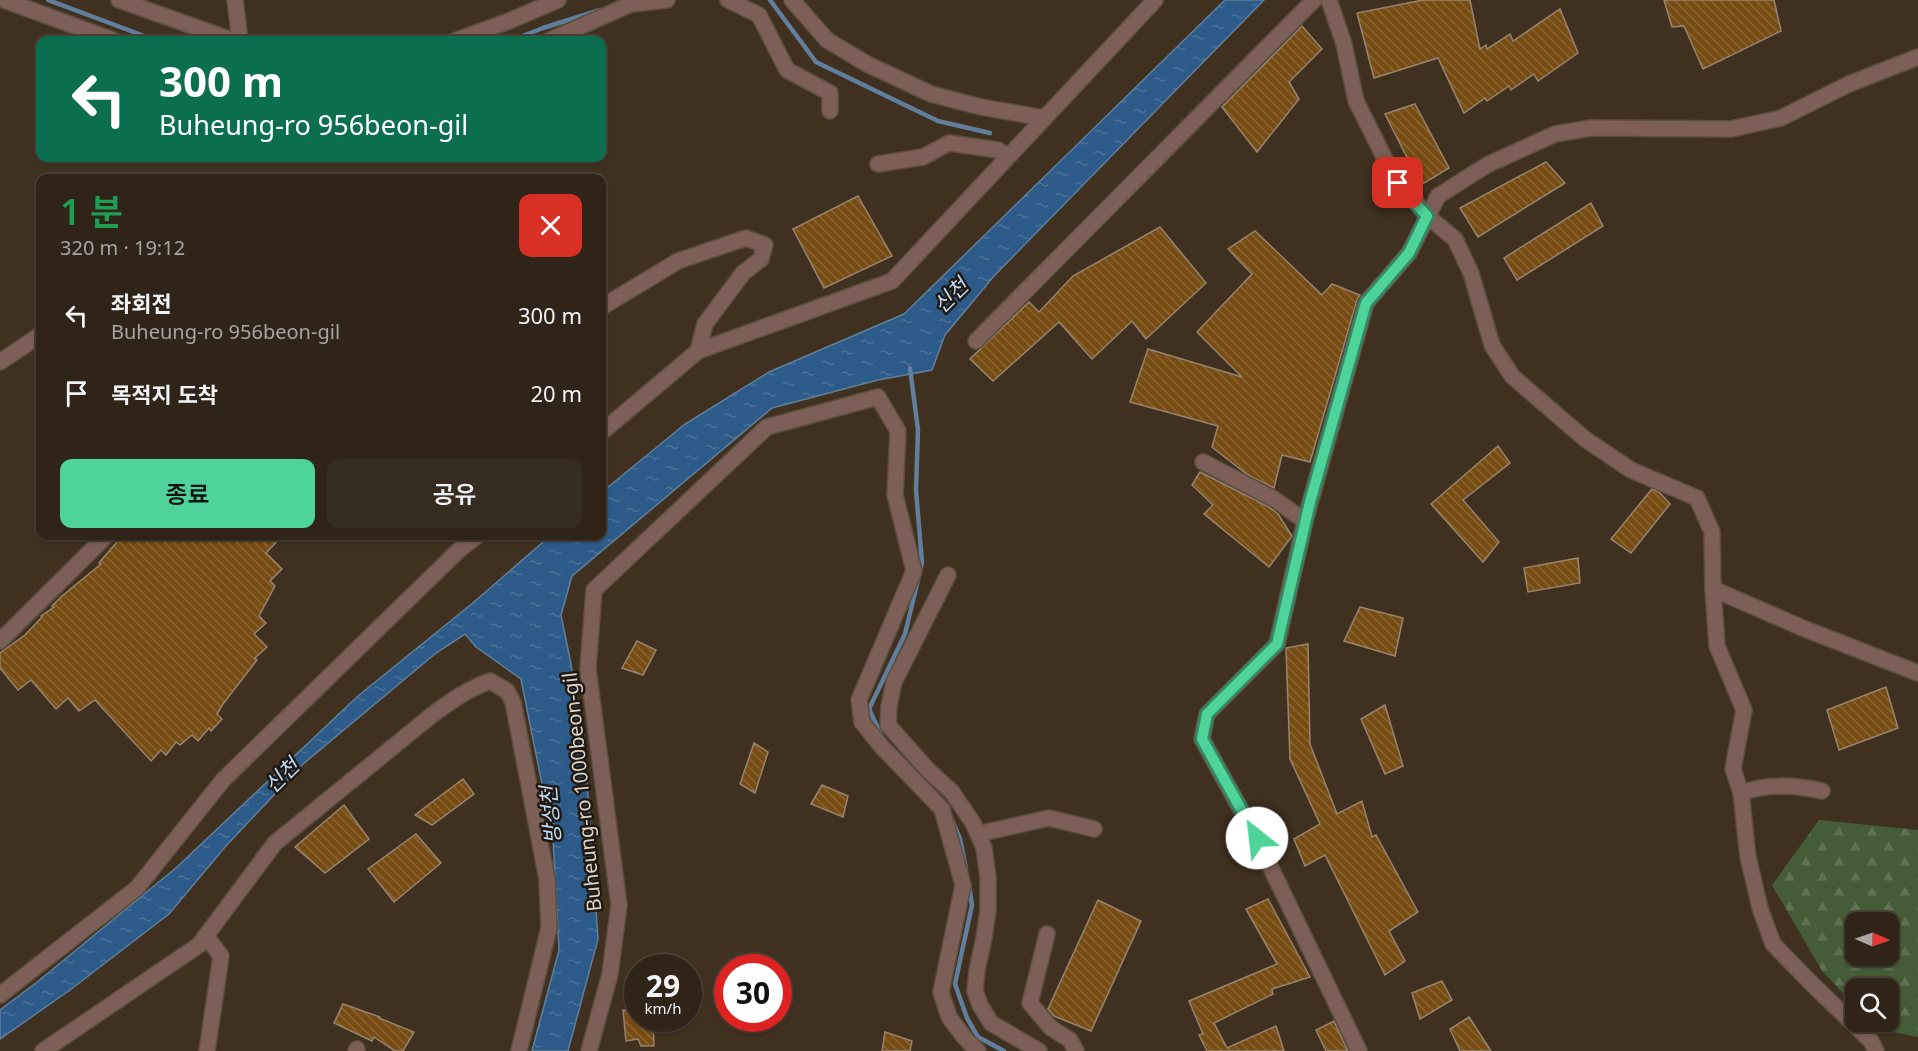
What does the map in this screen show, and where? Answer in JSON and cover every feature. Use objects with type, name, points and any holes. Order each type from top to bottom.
[{"type":"street","points":[[4,0],[102,36]]},
{"type":"street","points":[[119,0],[221,36]]},
{"type":"street","points":[[235,0],[239,36]]},
{"type":"street","points":[[468,36],[558,0]]},
{"type":"street","points":[[559,36],[631,4],[666,0]]},
{"type":"street","points":[[728,0],[759,15],[787,70],[830,93],[830,111]]},
{"type":"street","points":[[792,0],[827,40],[867,64],[931,94],[981,107],[1044,118]]},
{"type":"street","points":[[606,429],[698,351],[892,281],[1155,0]]},
{"type":"street","points":[[976,341],[1314,0]]},
{"type":"street","points":[[1329,0],[1344,44],[1356,101],[1390,170],[1406,196],[1415,201],[1427,216],[1455,240],[1471,273],[1492,345],[1512,376],[1585,439],[1631,470],[1697,498],[1712,532],[1717,646],[1744,710],[1733,769],[1741,793],[1748,857],[1760,908],[1773,944],[1871,1041],[1876,1051]]},
{"type":"street","points":[[1359,1051],[1257,838],[1202,739],[1207,714],[1277,644],[1305,521],[1366,303],[1409,253],[1438,196],[1487,165],[1555,134],[1591,128],[1731,129],[1781,118],[1849,84],[1918,57]]},
{"type":"street","points":[[878,164],[923,157],[949,143],[999,150],[1008,157]]},
{"type":"street","points":[[606,306],[678,261],[746,238],[765,245],[761,259],[743,273],[705,324],[698,351]]},
{"type":"street","points":[[0,362],[36,338]]},
{"type":"street","name":"Buheung-ro 1000beon-gil","points":[[590,1051],[610,974],[619,905],[588,669],[594,590],[767,427],[878,397],[897,431],[895,495],[914,571],[859,700],[862,722],[881,746],[942,809],[963,885],[941,992],[949,1017],[978,1051]]},
{"type":"street","points":[[1203,462],[1274,499],[1305,521]]},
{"type":"street","points":[[0,641],[102,540]]},
{"type":"street","points":[[0,995],[137,888],[223,780],[472,540]]},
{"type":"street","points":[[948,575],[894,682],[888,725],[928,770],[952,792],[973,823],[984,848],[988,877],[988,910],[975,991],[991,1023],[1039,1051]]},
{"type":"street","points":[[1713,590],[1918,673]]},
{"type":"street","points":[[43,1051],[199,945],[275,843],[457,696],[490,681],[507,691],[513,702],[547,879],[549,928],[519,1051]]},
{"type":"street","points":[[1741,793],[1757,787],[1802,786],[1822,791]]},
{"type":"street","points":[[978,834],[1049,818],[1094,829]]},
{"type":"street","points":[[1047,934],[1030,1003],[1051,1028],[1070,1040],[1076,1051]]},
{"type":"street","points":[[206,936],[221,956],[207,1051]]},
{"type":"green space","points":[[1819,820],[1918,830],[1918,1037],[1893,1032],[1899,1032],[1899,978],[1845,978],[1845,995],[1822,971],[1772,885]]},
{"type":"water","points":[[1225,0],[1264,0],[994,276],[945,335],[932,370],[878,380],[772,408],[572,576],[561,615],[571,664],[587,781],[598,939],[568,1051],[532,1051],[559,950],[553,839],[521,679],[476,647],[465,634],[436,653],[303,764],[225,847],[169,914],[70,990],[0,1039],[0,1010],[177,867],[358,696],[474,602],[545,540],[606,540],[606,489],[685,424],[769,372],[904,314]]},
{"type":"building","points":[[1423,0],[1470,0],[1480,49],[1486,45],[1487,49],[1510,34],[1513,41],[1560,9],[1578,53],[1538,81],[1534,74],[1511,90],[1509,86],[1487,101],[1485,98],[1464,113],[1438,58],[1374,78],[1357,13]]},
{"type":"building","points":[[1664,0],[1774,0],[1781,31],[1703,69],[1684,26],[1672,27]]},
{"type":"building","points":[[1302,26],[1322,49],[1289,82],[1299,99],[1257,152],[1222,107]]},
{"type":"building","points":[[1415,104],[1449,168],[1421,185],[1385,114]]},
{"type":"building","points":[[1546,162],[1565,183],[1478,237],[1460,208]]},
{"type":"building","points":[[858,196],[892,256],[824,288],[793,229]]},
{"type":"building","points":[[1591,203],[1603,226],[1517,280],[1504,258]]},
{"type":"building","points":[[1160,227],[1206,283],[1146,339],[1132,321],[1092,359],[1059,322],[993,381],[970,359],[1029,302],[1039,312],[1073,276]]},
{"type":"building","points":[[1255,231],[1322,295],[1332,284],[1360,295],[1310,462],[1282,455],[1274,488],[1248,475],[1212,447],[1218,426],[1130,402],[1148,349],[1242,377],[1197,332],[1252,274],[1228,249]]},
{"type":"building","points":[[1498,446],[1510,463],[1463,500],[1499,542],[1483,562],[1431,504]]},
{"type":"building","points":[[1200,472],[1269,507],[1278,514],[1292,536],[1269,567],[1204,514],[1213,505],[1192,485]]},
{"type":"building","points":[[1652,489],[1659,492],[1670,504],[1631,553],[1611,539]]},
{"type":"building","points":[[119,540],[278,540],[266,553],[282,569],[270,581],[275,586],[259,616],[266,623],[254,634],[267,647],[255,658],[257,660],[223,704],[217,714],[222,719],[211,731],[209,728],[198,741],[192,735],[180,745],[176,742],[166,755],[161,750],[151,761],[95,700],[79,711],[68,698],[56,709],[31,680],[18,690],[0,668],[0,653],[25,635],[41,616],[101,564],[99,563]]},
{"type":"building","points":[[1578,558],[1580,583],[1528,592],[1524,568]]},
{"type":"building","points":[[1360,607],[1403,618],[1395,656],[1344,641]]},
{"type":"building","points":[[637,641],[656,650],[643,675],[622,668]]},
{"type":"building","points":[[1308,644],[1310,744],[1337,814],[1362,801],[1372,837],[1376,835],[1418,912],[1389,931],[1405,961],[1385,975],[1325,855],[1305,866],[1294,839],[1320,824],[1290,759],[1286,648]]},
{"type":"building","points":[[1886,687],[1898,728],[1839,750],[1827,710]]},
{"type":"building","points":[[1385,705],[1403,766],[1385,774],[1361,719]]},
{"type":"building","points":[[754,743],[768,752],[755,793],[740,784]]},
{"type":"building","points":[[463,779],[474,794],[432,825],[415,815]]},
{"type":"building","points":[[822,785],[848,796],[843,817],[811,804]]},
{"type":"building","points":[[344,805],[369,839],[325,873],[295,847]]},
{"type":"building","points":[[416,834],[441,863],[394,902],[368,869]]},
{"type":"building","points":[[1268,899],[1310,977],[1272,989],[1273,994],[1214,1023],[1227,1048],[1276,1026],[1284,1051],[1207,1051],[1199,1035],[1203,1034],[1189,1001],[1277,964],[1246,909]]},
{"type":"building","points":[[1098,900],[1141,921],[1091,1031],[1054,1016],[1048,1009]]},
{"type":"building","points":[[1442,981],[1452,1000],[1420,1019],[1412,993]]},
{"type":"building","points":[[343,1004],[414,1032],[403,1051],[395,1051],[374,1037],[372,1041],[334,1023]]},
{"type":"building","points":[[1469,1017],[1491,1051],[1460,1051],[1450,1029]]},
{"type":"building","points":[[1334,1021],[1348,1051],[1326,1051],[1316,1030]]},
{"type":"building","points":[[625,1032],[654,1032],[654,1046],[641,1046],[638,1039],[626,1041]]},
{"type":"building","points":[[885,1032],[912,1041],[910,1051],[882,1051]]},
{"type":"waterway","points":[[48,0],[144,36]]},
{"type":"waterway","points":[[770,0],[816,62],[938,121],[990,133]]},
{"type":"waterway","points":[[522,36],[600,10]]},
{"type":"waterway","points":[[883,739],[869,709],[905,634],[922,563],[916,490],[918,430],[910,368]]},
{"type":"waterway","points":[[951,817],[960,839],[966,869]]},
{"type":"waterway","points":[[969,886],[972,905],[955,984],[967,1018],[978,1037],[1004,1051]]},
{"type":"route","points":[[1257,838],[1202,739],[1207,714],[1277,644],[1319,465],[1366,303],[1409,253],[1427,216],[1415,201],[1406,196],[1398,183]]},
{"type":"water label","name":"신천","points":[[951,296]]},
{"type":"water label","name":"신천","points":[[282,776]]},
{"type":"water label","name":"방성천","points":[[551,815]]}]
